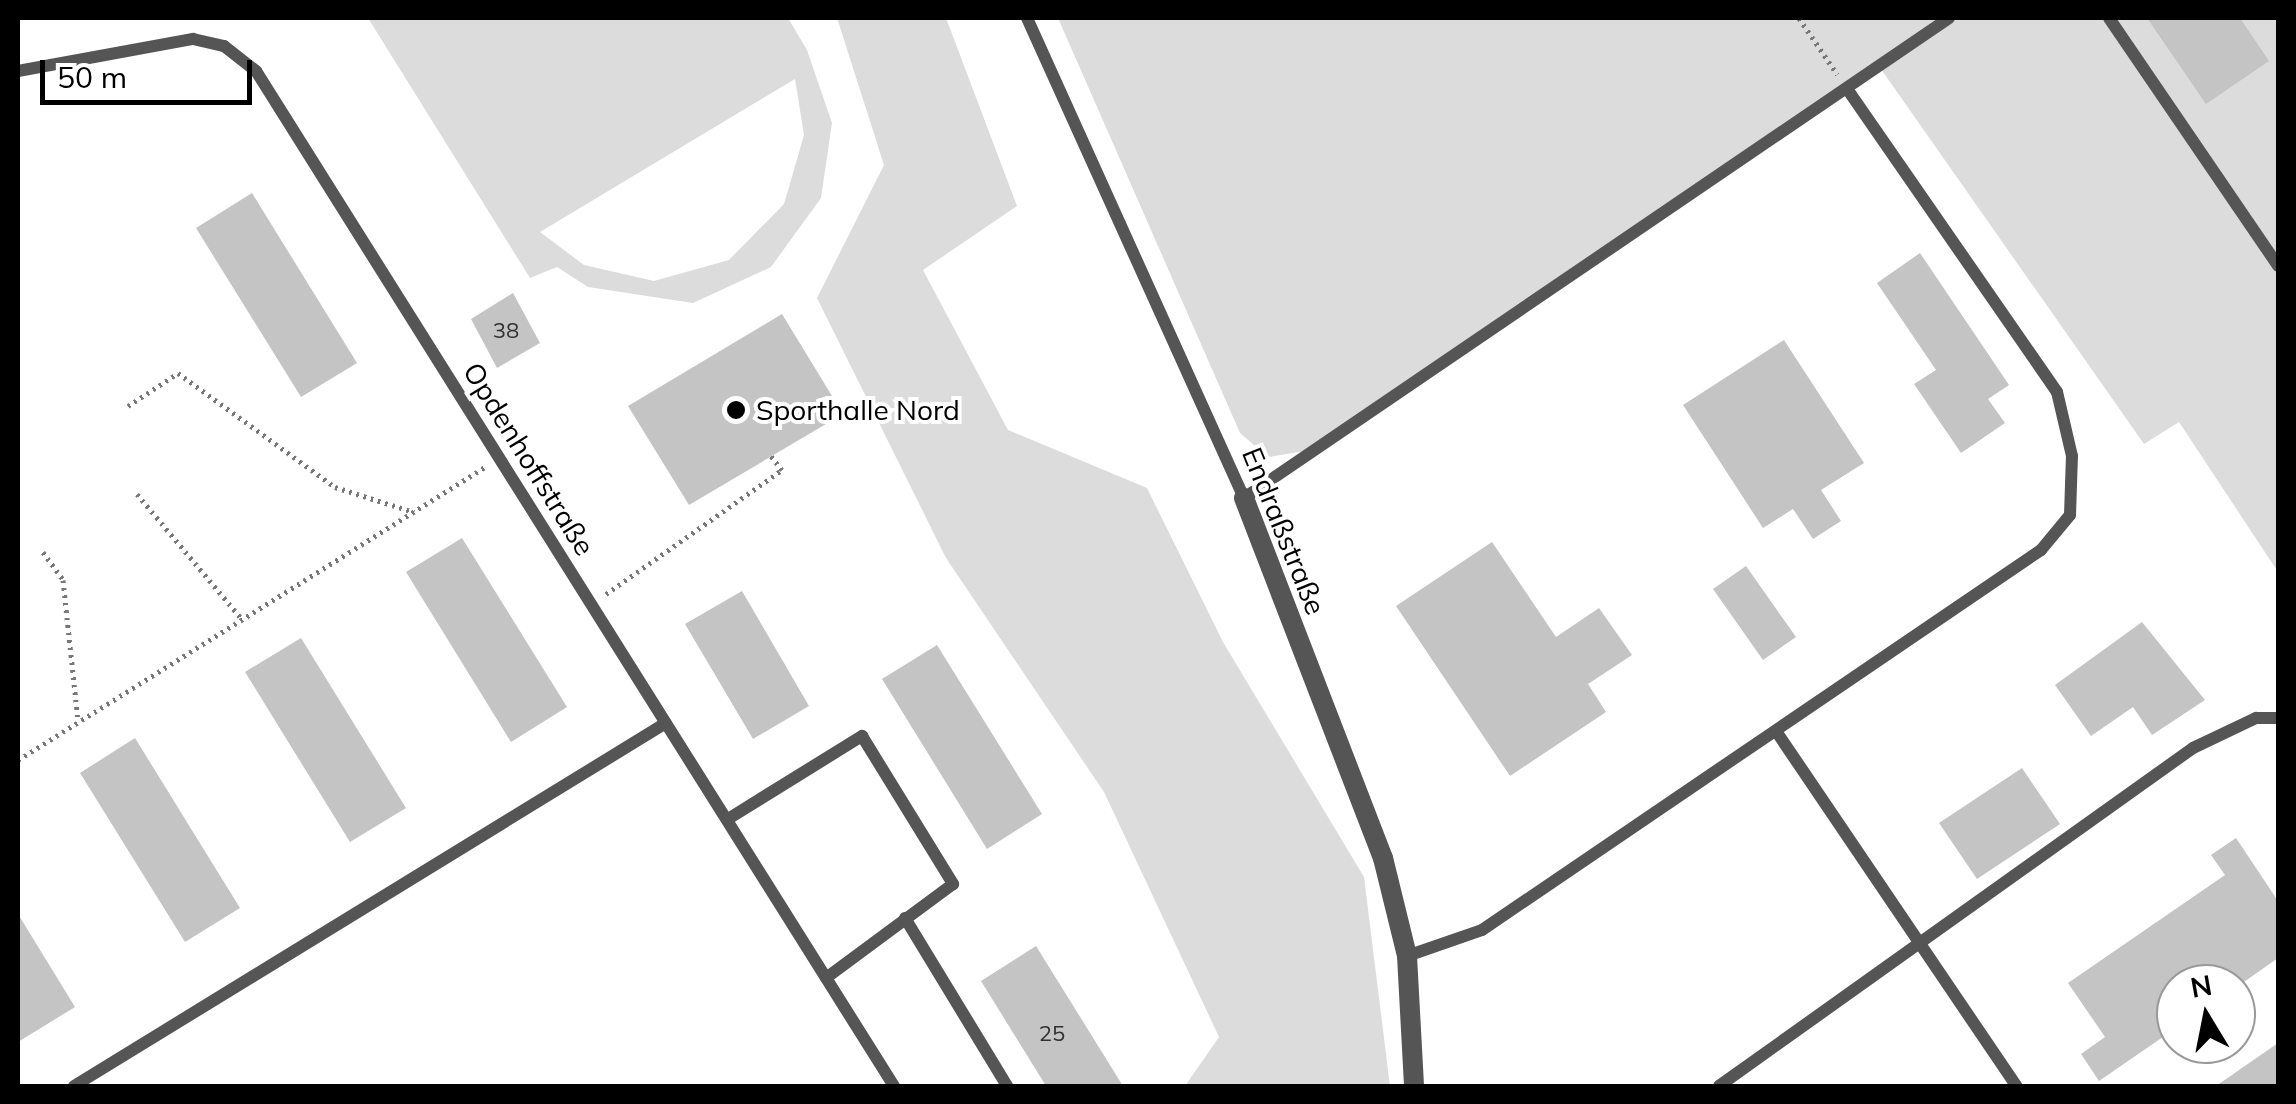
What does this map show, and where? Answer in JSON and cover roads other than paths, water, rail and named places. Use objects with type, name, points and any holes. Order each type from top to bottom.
[{"type":"street","name":"Endraßstraße","points":[[1244,498],[1383,858],[1408,956],[1414,1086]]},
{"type":"lane","name":"Endraßstraße","points":[[1027,18],[1244,498]]},
{"type":"lane","points":[[1244,498],[1949,18]]},
{"type":"lane","points":[[2109,18],[2278,266]]},
{"type":"lane","name":"Opdenhoffstraße","points":[[18,71],[193,38],[224,46],[256,70],[894,1086]]},
{"type":"lane","points":[[1408,956],[1482,930],[2041,550],[2070,515],[2072,456],[2057,392],[1847,89]]},
{"type":"lane","points":[[1719,1086],[2193,748],[2256,718],[2278,718]]},
{"type":"lane","points":[[74,1086],[666,723]]},
{"type":"lane","points":[[1776,730],[2016,1086]]},
{"type":"lane","points":[[728,819],[862,736],[953,884],[826,978]]},
{"type":"lane","points":[[906,918],[1008,1086]]},
{"type":"place","name":"Sporthalle Nord","points":[[736,410]]}]
